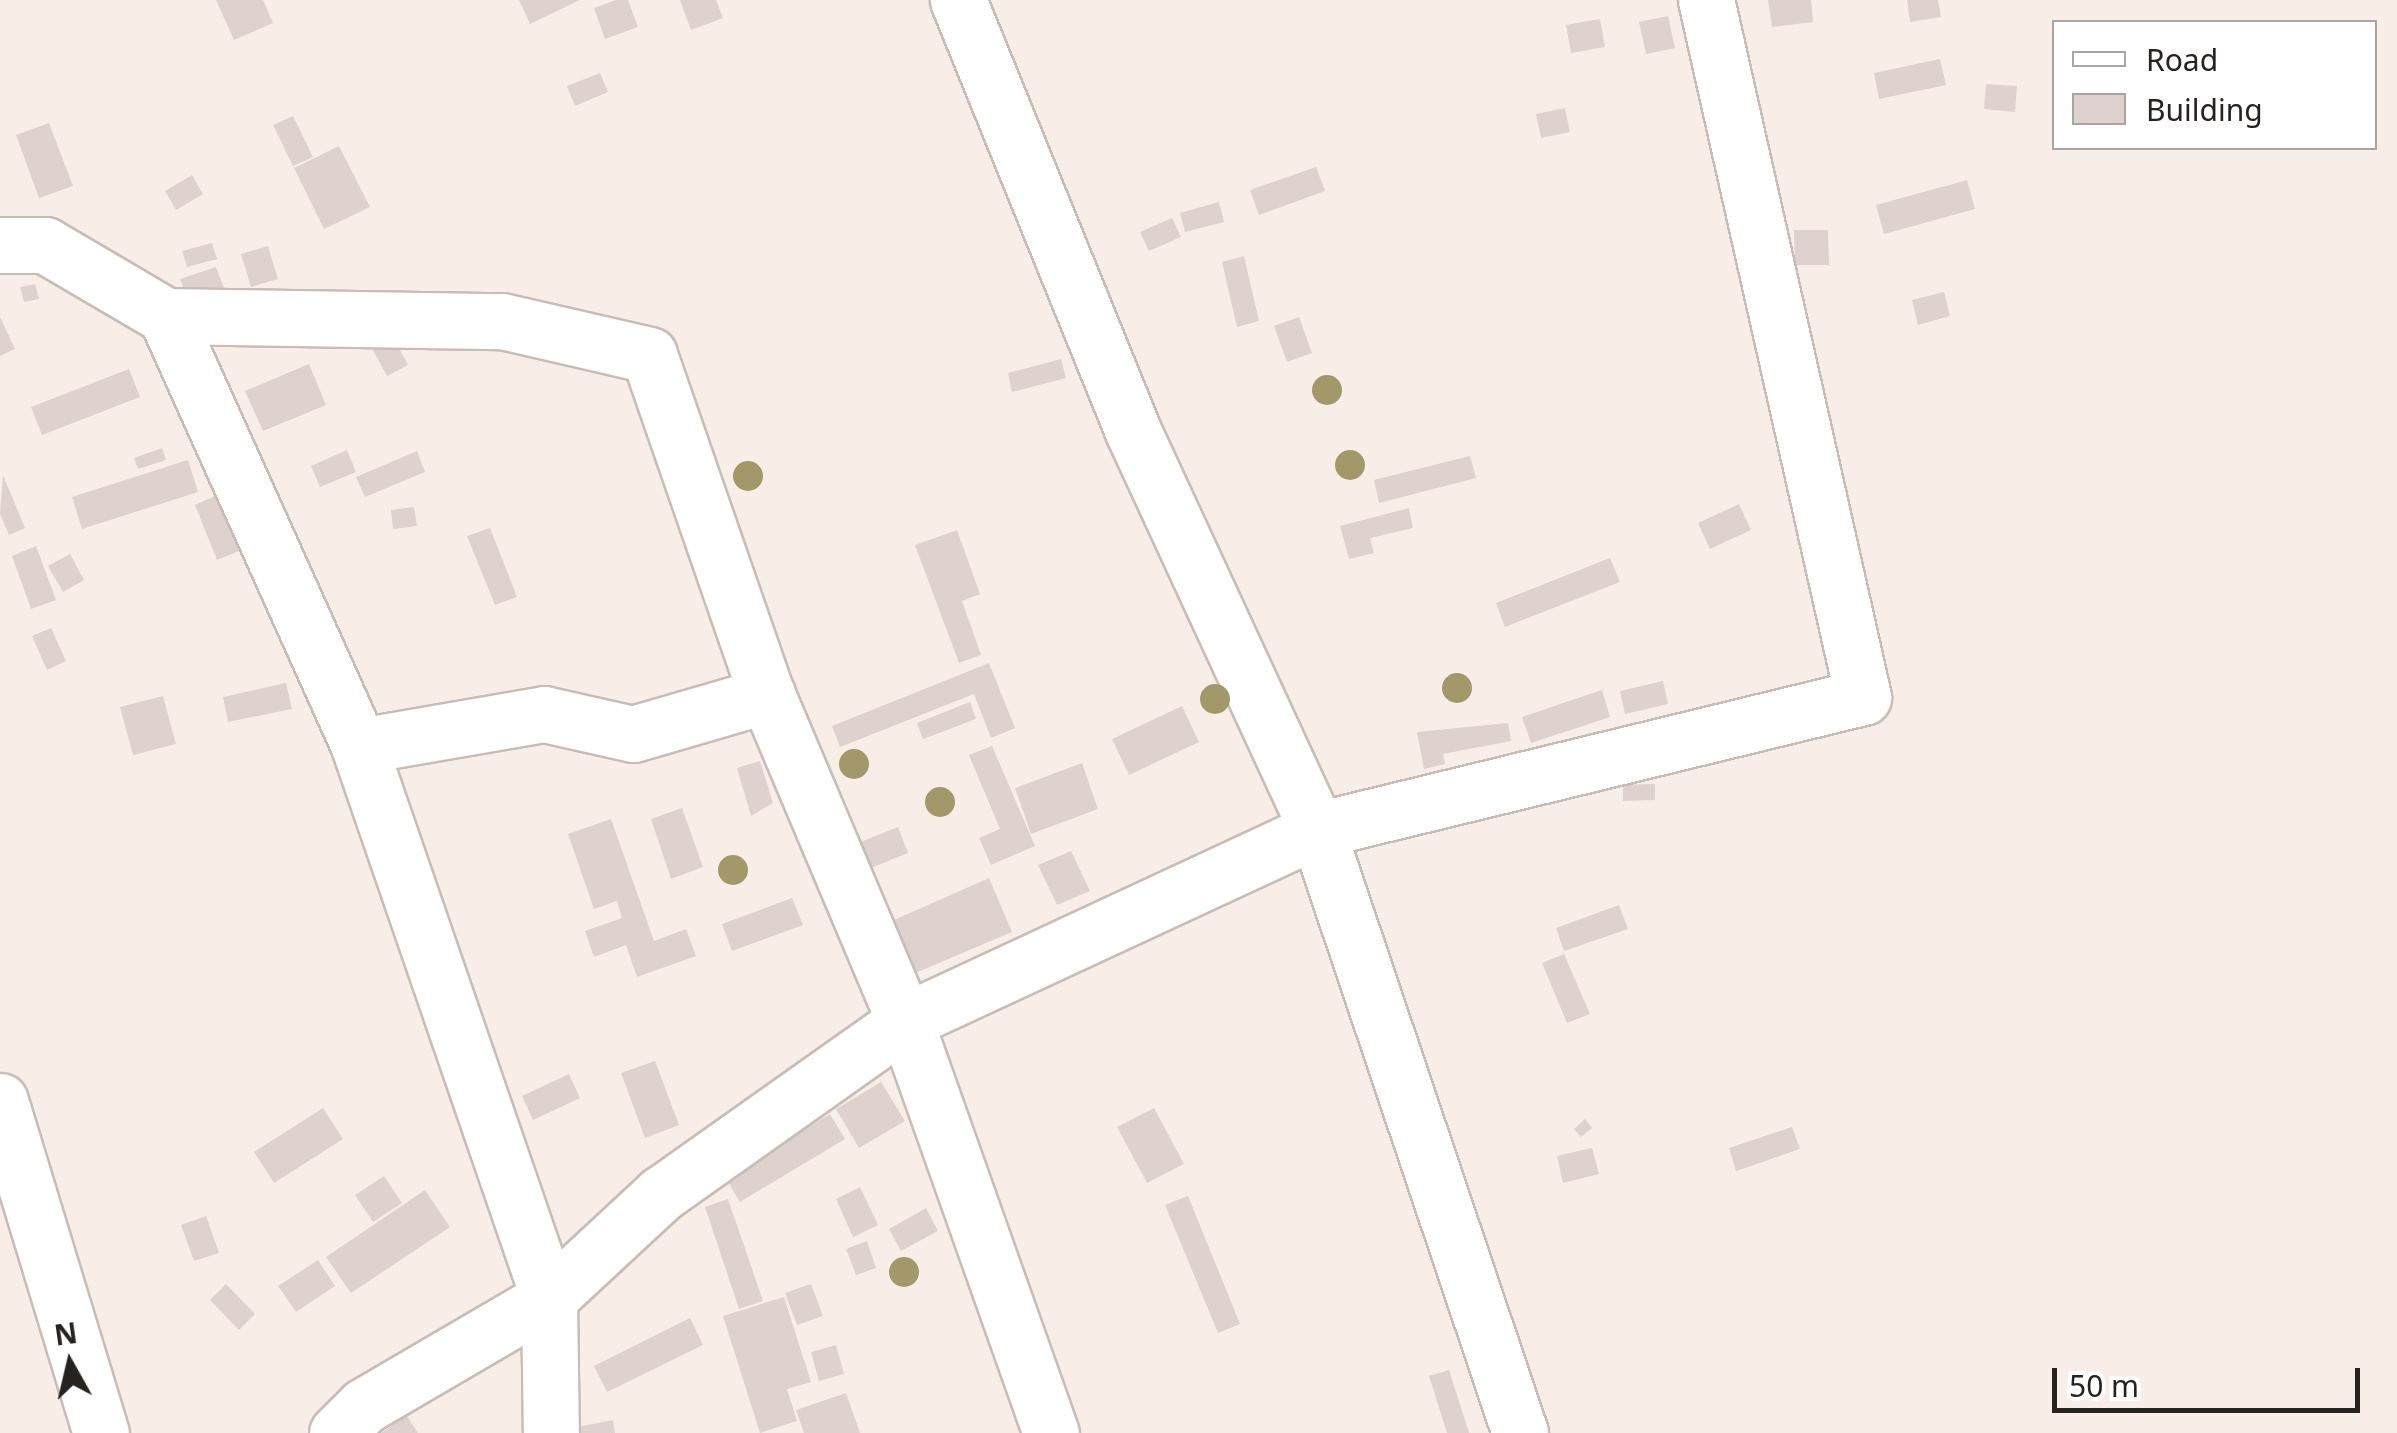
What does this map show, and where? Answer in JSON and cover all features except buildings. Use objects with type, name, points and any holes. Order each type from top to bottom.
[{"type":"street","points":[[958,0],[1132,428],[1318,830],[1520,1433]]},
{"type":"street","points":[[337,1433],[364,1406],[549,1298],[661,1194],[905,1021],[1318,830],[1863,697],[1706,0]]},
{"type":"street","points":[[0,245],[45,245],[166,316],[502,321],[649,354],[767,695],[905,1021],[1051,1433]]},
{"type":"street","points":[[166,316],[359,746],[549,1298],[552,1433]]},
{"type":"street","points":[[359,746],[544,714],[634,734],[767,695]]},
{"type":"street","points":[[0,1100],[101,1433]]}]
